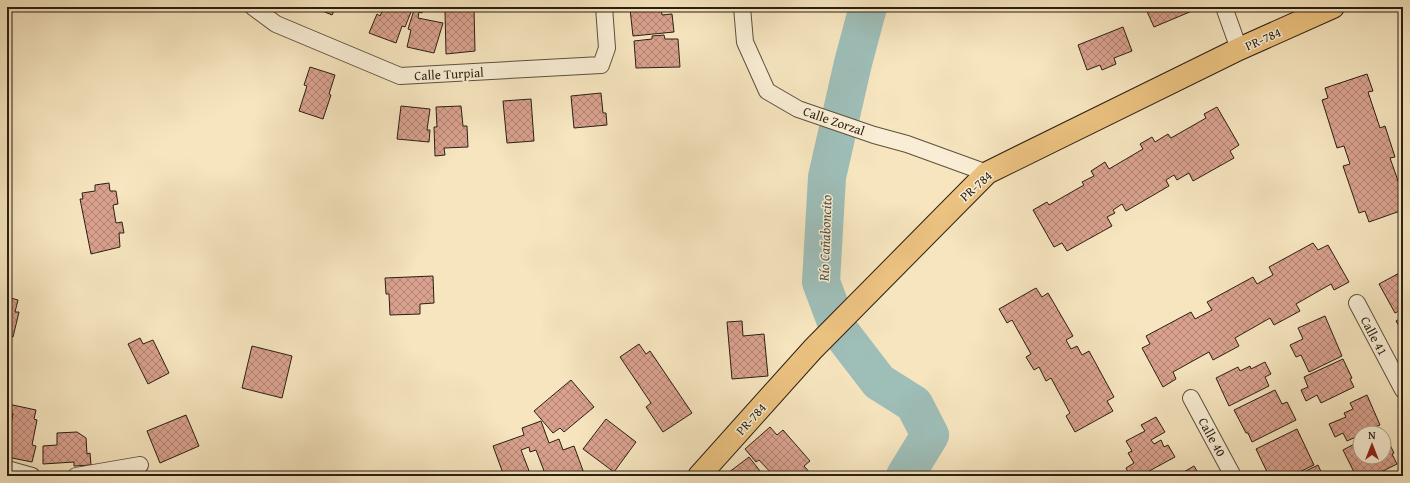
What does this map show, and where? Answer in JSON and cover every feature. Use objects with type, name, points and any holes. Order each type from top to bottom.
[{"type":"main road","name":"PR-784","points":[[699,476],[813,349],[987,173],[1239,49],[1333,7]]},
{"type":"street","name":"Calle Turpial","points":[[253,7],[276,24],[400,76],[601,65],[608,48],[604,7]]},
{"type":"street","name":"Calle Zorzal","points":[[742,7],[745,42],[767,91],[798,109],[874,135],[907,144],[987,173]]},
{"type":"street","points":[[1224,7],[1239,49]]},
{"type":"street","name":"Calle 41","points":[[1357,303],[1403,390]]},
{"type":"street","name":"Calle 40","points":[[1191,398],[1234,476]]},
{"type":"street","points":[[76,476],[140,465]]},
{"type":"street","points":[[7,469],[32,476]]},
{"type":"building","points":[[313,7],[336,7],[332,15]]},
{"type":"building","points":[[384,7],[390,7],[400,11],[401,7],[413,7],[405,27],[402,26],[396,43],[369,33],[377,14],[380,16]]},
{"type":"building","points":[[415,7],[423,7],[422,13],[419,12],[418,18],[443,23],[434,53],[407,47],[411,30],[408,29]]},
{"type":"building","points":[[661,7],[662,15],[672,14],[674,32],[633,36],[630,9]]},
{"type":"building","points":[[1145,7],[1190,7],[1192,11],[1154,27]]},
{"type":"building","points":[[474,9],[475,51],[446,54],[445,11]]},
{"type":"building","points":[[1123,27],[1132,51],[1114,58],[1116,64],[1102,70],[1100,65],[1087,70],[1078,45]]},
{"type":"building","points":[[664,35],[665,39],[678,39],[680,67],[636,68],[634,41],[652,39],[652,36]]},
{"type":"building","points":[[310,67],[335,75],[329,94],[331,95],[323,119],[299,111],[307,86],[304,85]]},
{"type":"building","points":[[1367,74],[1373,91],[1368,92],[1380,128],[1385,126],[1395,157],[1390,158],[1403,195],[1403,210],[1369,222],[1365,211],[1359,213],[1343,166],[1350,164],[1344,146],[1337,148],[1322,100],[1328,98],[1325,88]]},
{"type":"building","points":[[601,93],[603,113],[606,113],[607,125],[574,128],[571,96]]},
{"type":"building","points":[[531,99],[534,141],[507,143],[503,101]]},
{"type":"building","points":[[401,106],[430,109],[427,130],[430,130],[429,142],[397,139]]},
{"type":"building","points":[[461,106],[463,126],[467,126],[468,147],[444,148],[445,155],[435,156],[434,127],[437,127],[436,107]]},
{"type":"building","points":[[1217,107],[1239,145],[1230,151],[1234,158],[1193,181],[1189,173],[1177,180],[1174,175],[1166,180],[1169,186],[1126,211],[1122,204],[1113,210],[1115,213],[1107,217],[1112,226],[1067,251],[1062,243],[1054,247],[1033,210],[1047,202],[1049,205],[1084,185],[1082,182],[1094,176],[1091,171],[1105,162],[1109,169],[1143,149],[1140,144],[1152,137],[1155,142],[1168,134],[1171,138],[1206,118],[1204,114]]},
{"type":"building","points":[[109,183],[110,191],[116,191],[118,204],[113,205],[116,223],[122,222],[124,233],[119,233],[120,247],[91,254],[80,199],[83,199],[82,193],[95,191],[95,185]]},
{"type":"building","points":[[1313,243],[1318,250],[1328,245],[1349,282],[1334,290],[1331,284],[1296,304],[1300,311],[1274,325],[1270,318],[1235,338],[1239,346],[1213,360],[1209,352],[1173,372],[1176,379],[1163,387],[1142,348],[1150,344],[1146,336],[1191,312],[1195,319],[1212,310],[1207,302],[1253,277],[1257,284],[1273,275],[1269,267]]},
{"type":"building","points":[[1403,271],[1403,309],[1395,313],[1379,284]]},
{"type":"building","points":[[433,276],[434,303],[420,304],[420,314],[390,315],[389,294],[386,294],[385,278]]},
{"type":"building","points":[[1036,288],[1042,297],[1048,293],[1073,336],[1066,340],[1071,349],[1077,346],[1082,355],[1089,351],[1114,397],[1107,401],[1113,411],[1075,432],[1066,416],[1070,413],[1051,378],[1046,381],[1039,367],[1034,370],[1026,357],[1031,354],[1012,320],[1007,323],[999,309]]},
{"type":"building","points":[[7,297],[18,300],[15,312],[19,312],[13,337],[7,335]]},
{"type":"building","points":[[1325,316],[1342,356],[1309,372],[1301,355],[1296,357],[1290,345],[1303,339],[1298,328]]},
{"type":"building","points":[[1403,317],[1403,333],[1396,321]]},
{"type":"building","points":[[742,321],[743,336],[764,334],[768,376],[732,379],[727,322]]},
{"type":"building","points":[[140,338],[143,344],[153,340],[169,373],[148,384],[128,344]]},
{"type":"building","points":[[639,344],[646,354],[650,351],[692,413],[663,432],[646,407],[651,403],[620,357]]},
{"type":"building","points":[[252,346],[292,356],[282,398],[242,388]]},
{"type":"building","points":[[1343,359],[1352,378],[1350,379],[1354,387],[1321,403],[1317,395],[1306,401],[1301,390],[1308,387],[1304,377]]},
{"type":"building","points":[[1265,362],[1271,374],[1265,377],[1269,386],[1229,406],[1216,378],[1238,367],[1240,371],[1250,366],[1251,369]]},
{"type":"building","points":[[571,380],[594,407],[564,432],[560,428],[553,433],[534,411]]},
{"type":"building","points":[[1275,390],[1282,404],[1287,402],[1296,420],[1252,442],[1234,410]]},
{"type":"building","points":[[1367,395],[1380,425],[1352,425],[1352,439],[1347,441],[1343,433],[1335,437],[1329,424],[1346,417],[1344,413],[1353,409],[1350,403]]},
{"type":"building","points":[[8,404],[36,410],[34,419],[37,420],[32,445],[36,446],[32,462],[7,457],[7,441],[13,414],[7,412]]},
{"type":"building","points":[[186,415],[199,446],[160,463],[147,431]]},
{"type":"building","points":[[1156,417],[1165,432],[1151,440],[1154,444],[1161,440],[1164,447],[1168,445],[1175,457],[1140,476],[1130,476],[1126,468],[1134,463],[1128,453],[1132,451],[1126,441],[1145,431],[1141,425]]},
{"type":"building","points":[[606,419],[636,442],[614,472],[583,449]]},
{"type":"building","points":[[541,421],[549,443],[559,439],[563,450],[574,446],[585,476],[546,476],[536,450],[530,452],[529,447],[521,450],[531,476],[504,476],[493,446],[524,435],[522,428]]},
{"type":"building","points":[[770,427],[777,435],[783,430],[810,461],[804,466],[811,474],[809,476],[774,476],[759,460],[756,462],[745,449]]},
{"type":"building","points":[[1297,429],[1314,465],[1291,476],[1269,476],[1256,449]]},
{"type":"building","points":[[77,432],[86,438],[87,454],[90,453],[91,465],[74,466],[74,462],[43,464],[43,446],[57,445],[57,433]]},
{"type":"building","points":[[1352,445],[1352,465],[1392,465],[1392,454],[1397,464],[1373,476],[1361,476],[1359,472],[1355,474],[1343,450]]},
{"type":"building","points":[[749,457],[764,476],[724,476]]},
{"type":"building","points":[[1318,465],[1323,476],[1296,476]]},
{"type":"building","points":[[1194,466],[1200,476],[1177,476]]},
{"type":"building","points":[[1402,470],[1403,476],[1389,476]]},
{"type":"waterway","name":"Río Cañaboncito","points":[[868,7],[853,63],[827,177],[821,282],[839,330],[879,382],[914,404],[930,435],[905,476]]}]
